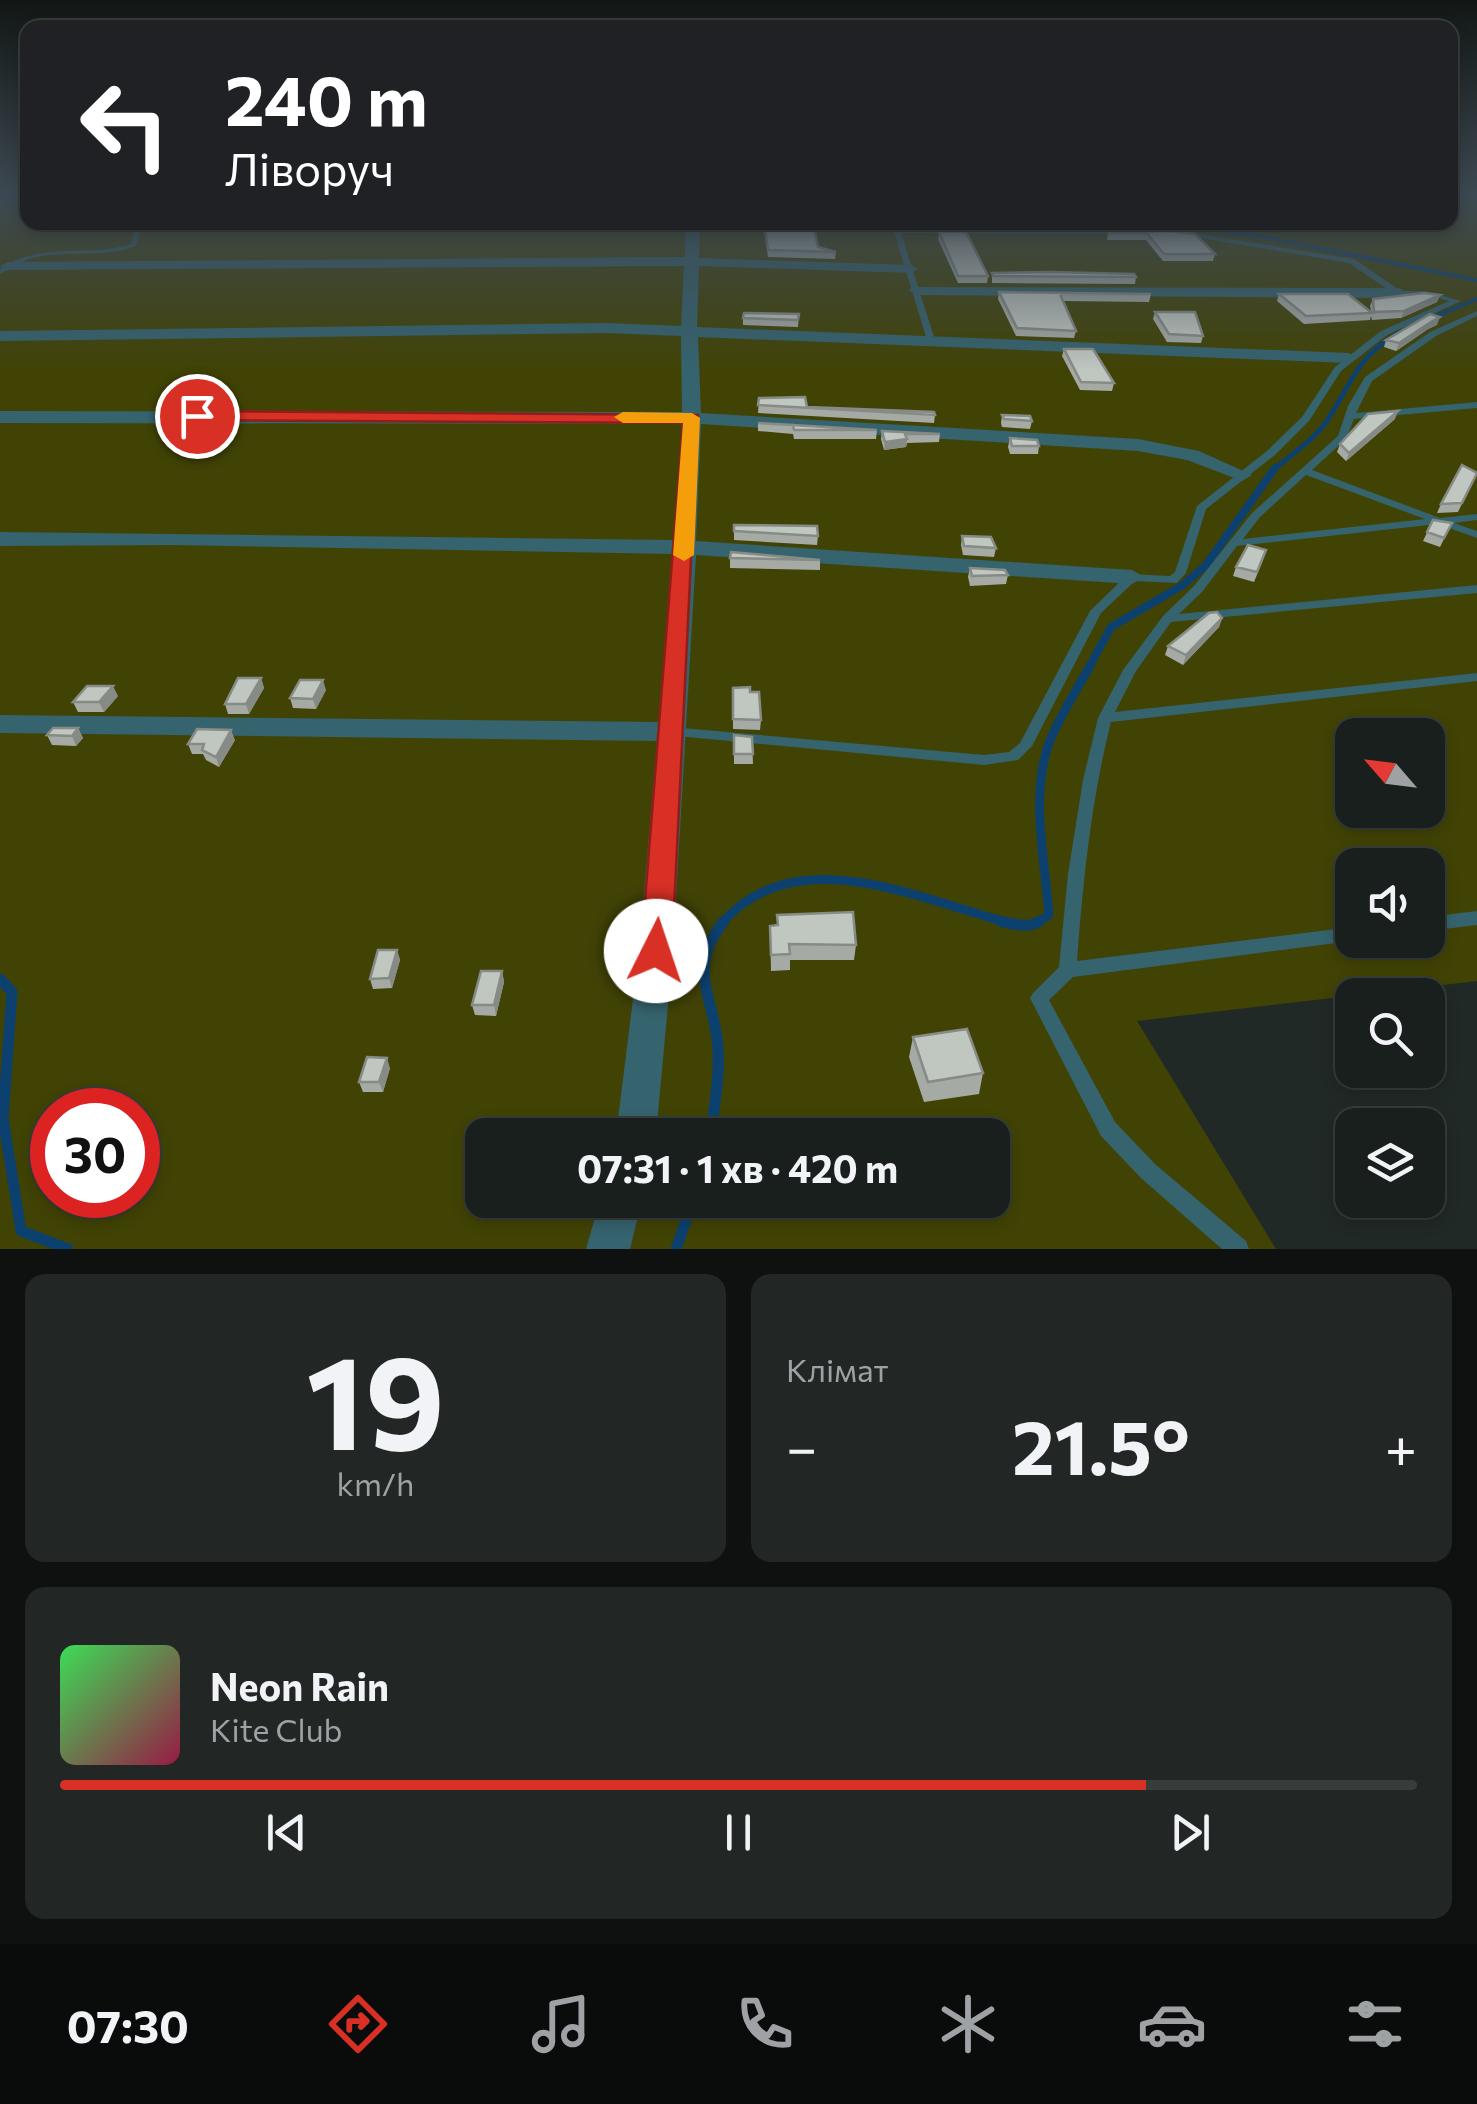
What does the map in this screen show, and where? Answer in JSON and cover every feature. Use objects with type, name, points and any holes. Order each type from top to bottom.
[{"type":"street","points":[[638,1118],[656,951],[684,547],[692,418],[689,330],[692,253]]},
{"type":"street","points":[[2,265],[692,261],[910,269]]},
{"type":"street","points":[[916,290],[1399,293]]},
{"type":"street","points":[[0,336],[689,330],[1350,358]]},
{"type":"street","points":[[0,417],[692,418],[1138,445],[1192,455],[1242,475]]},
{"type":"street","points":[[0,539],[173,538],[684,547],[1132,577]]},
{"type":"street","points":[[0,724],[672,732]]},
{"type":"street","points":[[608,1249],[616,1218]]},
{"type":"lane","points":[[2,265],[76,253]]},
{"type":"lane","points":[[905,253],[930,340]]},
{"type":"lane","points":[[672,732],[1005,760],[1025,746],[1096,612],[1132,577],[1174,580],[1180,573],[1201,508],[1306,419],[1322,388],[1350,358],[1384,333],[1456,301],[1436,294],[1399,293],[1351,260],[1314,253]]},
{"type":"lane","points":[[1068,970],[1076,856],[1090,772],[1105,718],[1130,670],[1166,619],[1237,543],[1256,514],[1307,472],[1319,454],[1343,437],[1359,393],[1380,368],[1433,334],[1477,313]]},
{"type":"lane","points":[[1351,416],[1477,405]]},
{"type":"lane","points":[[1307,472],[1477,534]]},
{"type":"lane","points":[[1237,543],[1477,517]]},
{"type":"lane","points":[[1166,619],[1477,588]]},
{"type":"lane","points":[[1105,718],[1477,678]]},
{"type":"lane","points":[[1445,922],[1477,918]]},
{"type":"lane","points":[[1238,1249],[1148,1171],[1108,1129],[1039,998],[1068,970],[1335,936]]},
{"type":"shaded area","points":[[0,253],[1477,253],[1477,981],[1445,985],[1445,978],[1335,978],[1335,998],[1137,1021],[1276,1249],[0,1249]]},
{"type":"building","points":[[948,253],[977,253],[988,276],[958,276]]},
{"type":"building","points":[[992,273],[1134,274],[1136,277]]},
{"type":"building","points":[[999,292],[1151,294],[1060,294],[1076,331],[1017,328]]},
{"type":"building","points":[[1279,294],[1348,294],[1372,313],[1306,316]]},
{"type":"building","points":[[1440,295],[1404,311],[1374,312],[1373,299]]},
{"type":"building","points":[[1155,312],[1195,312],[1203,336],[1169,334]]},
{"type":"building","points":[[744,313],[799,314],[798,320],[743,318]]},
{"type":"building","points":[[1430,314],[1440,317],[1399,343],[1386,340]]},
{"type":"building","points":[[1064,349],[1093,349],[1114,383],[1081,382]]},
{"type":"building","points":[[805,397],[807,407],[935,415],[758,405],[759,398]]},
{"type":"building","points":[[1398,411],[1349,453],[1340,444],[1368,414]]},
{"type":"building","points":[[1002,415],[1030,416],[1032,421],[1004,419]]},
{"type":"building","points":[[793,425],[877,430],[794,430]]},
{"type":"building","points":[[882,431],[940,434],[905,434],[907,439],[885,442]]},
{"type":"building","points":[[1010,438],[1037,440],[1039,446],[1012,446]]},
{"type":"building","points":[[1462,465],[1477,473],[1462,503],[1441,504]]},
{"type":"building","points":[[1433,520],[1452,523],[1444,538],[1427,532]]},
{"type":"building","points":[[734,525],[817,526],[818,536],[734,531]]},
{"type":"building","points":[[962,536],[991,537],[996,548],[964,546]]},
{"type":"building","points":[[1248,545],[1266,550],[1257,572],[1236,567]]},
{"type":"building","points":[[731,552],[820,560],[730,558]]},
{"type":"building","points":[[970,568],[1005,570],[1008,575],[972,576]]},
{"type":"building","points":[[1217,612],[1222,618],[1186,655],[1168,646],[1209,613]]},
{"type":"building","points":[[238,678],[261,678],[246,704],[225,704]]},
{"type":"building","points":[[300,680],[323,680],[313,699],[290,698]]},
{"type":"building","points":[[87,686],[113,686],[99,702],[73,702]]},
{"type":"building","points":[[750,687],[750,692],[759,692],[761,720],[733,719],[733,688]]},
{"type":"building","points":[[53,728],[78,728],[72,736],[47,735]]},
{"type":"building","points":[[197,729],[231,730],[216,757],[202,750],[204,744],[188,744]]},
{"type":"building","points":[[734,735],[752,737],[753,754],[734,754]]},
{"type":"building","points":[[853,912],[856,945],[789,944],[790,954],[771,955],[770,926],[778,925],[777,915]]},
{"type":"building","points":[[378,950],[397,950],[389,978],[370,979]]},
{"type":"building","points":[[481,971],[502,971],[494,1005],[472,1005]]},
{"type":"building","points":[[967,1029],[983,1073],[928,1082],[913,1037]]},
{"type":"building","points":[[367,1057],[387,1058],[379,1082],[359,1082]]},
{"type":"waterway","points":[[1345,253],[1477,280]]},
{"type":"waterway","points":[[1436,316],[1477,299]]},
{"type":"waterway","points":[[1430,319],[1442,314]]},
{"type":"waterway","points":[[1274,469],[1321,429],[1367,358],[1408,328]]},
{"type":"waterway","points":[[1088,669],[1111,627],[1183,585],[1206,565],[1274,469]]},
{"type":"waterway","points":[[1038,922],[1049,915],[1040,828],[1043,763],[1058,724],[1090,666]]},
{"type":"waterway","points":[[723,922],[752,898],[786,884],[822,880],[899,890],[1007,922]]},
{"type":"waterway","points":[[1000,921],[1007,922]]},
{"type":"waterway","points":[[713,1118],[718,1048],[704,969],[712,938],[723,922]]},
{"type":"waterway","points":[[1007,922],[1038,922]]},
{"type":"waterway","points":[[0,979],[12,992],[3,1118],[21,1231],[68,1249]]},
{"type":"waterway","points":[[676,1249],[687,1218]]},
{"type":"slow traffic","points":[[623,417],[692,418],[684,555]]},
{"type":"route","points":[[197,416],[692,418],[656,951]]}]
